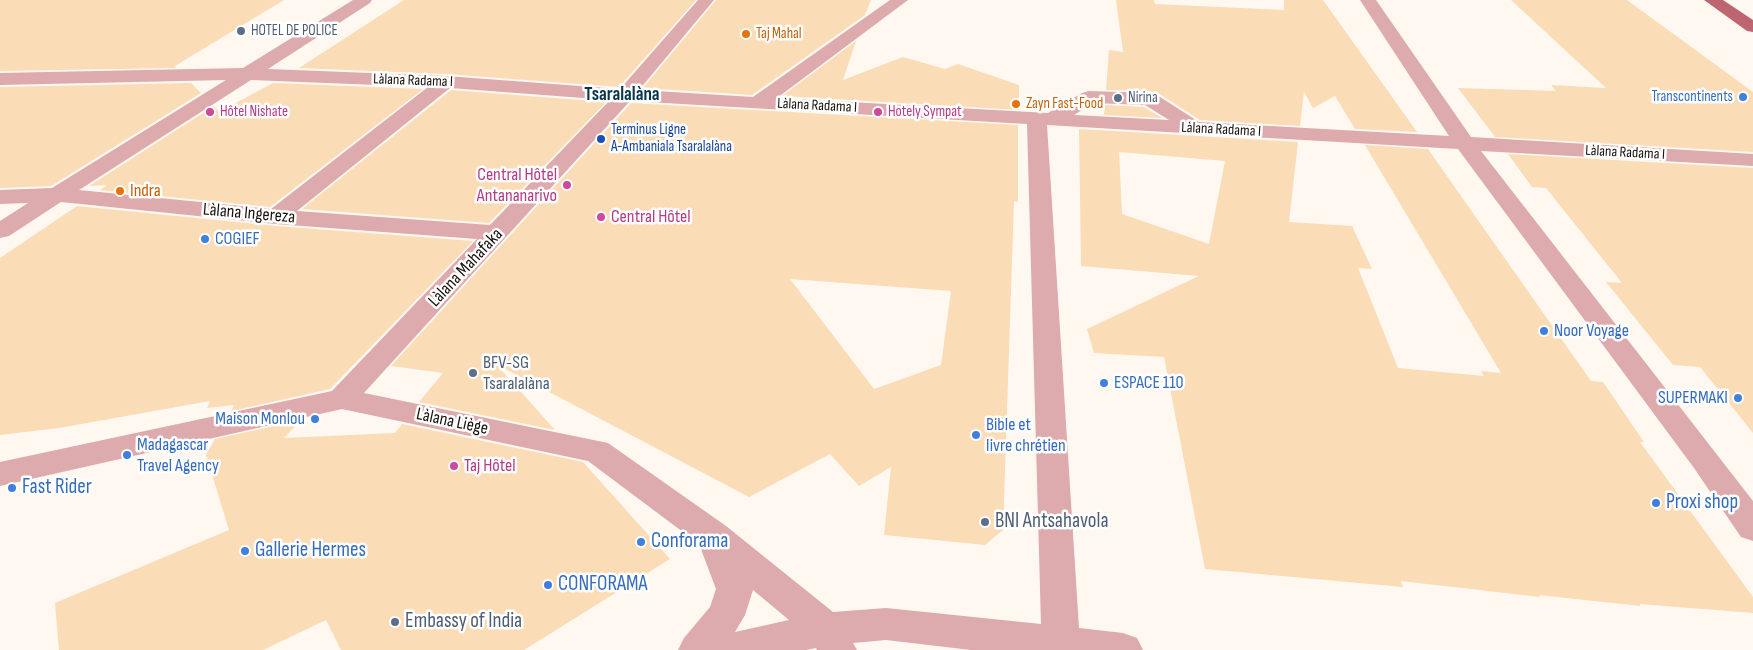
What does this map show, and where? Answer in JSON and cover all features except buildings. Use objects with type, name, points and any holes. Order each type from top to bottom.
[{"type":"main road","points":[[1712,0],[1753,27]]},
{"type":"street","points":[[0,231],[364,0]]},
{"type":"street","name":"Làlana Mahafaka","points":[[342,399],[498,234],[625,95],[706,0]]},
{"type":"street","points":[[757,103],[900,0]]},
{"type":"street","points":[[1368,0],[1466,144],[1706,460],[1753,527]]},
{"type":"street","name":"Làlana Radama I","points":[[0,79],[245,74],[446,82],[757,103],[1753,160]]},
{"type":"street","points":[[276,217],[446,82]]},
{"type":"street","points":[[1044,120],[1060,647]]},
{"type":"street","name":"Làlana Ingereza","points":[[0,198],[56,195],[276,217],[498,234]]},
{"type":"street","name":"Làlana Liège","points":[[0,474],[342,399],[596,451],[714,536],[832,640]]},
{"type":"street","points":[[698,650],[726,615],[735,590],[714,536]]},
{"type":"street","points":[[730,650],[832,640],[886,624],[1060,647],[1123,650]]},
{"type":"place","name":"HOTEL DE POLICE","points":[[241,31]]},
{"type":"place","name":"Taj Mahal","points":[[746,34]]},
{"type":"place","name":"Transcontinents","points":[[1743,97]]},
{"type":"place","name":"Nirina","points":[[1118,98]]},
{"type":"place","name":"Zayn Fast-Food","points":[[1016,104]]},
{"type":"place","name":"Hôtel Nishate","points":[[210,112]]},
{"type":"place","name":"Hotely Sympat","points":[[878,112]]},
{"type":"place","name":"Terminus Ligne A-Ambaniala Tsaralalàna","points":[[601,139]]},
{"type":"place","name":"Central Hôtel Antananarivo","points":[[567,185]]},
{"type":"place","name":"Indra","points":[[120,191]]},
{"type":"place","name":"Central Hôtel","points":[[601,217]]},
{"type":"place","name":"COGIEF","points":[[205,239]]},
{"type":"place","name":"Noor Voyage","points":[[1544,331]]},
{"type":"place","name":"BFV-SG Tsaralalàna","points":[[473,373]]},
{"type":"place","name":"ESPACE 110","points":[[1104,383]]},
{"type":"place","name":"SUPERMAKI","points":[[1738,398]]},
{"type":"place","name":"Maison Monlou","points":[[315,419]]},
{"type":"place","name":"Bible et livre chrétien","points":[[976,435]]},
{"type":"place","name":"Madagascar Travel Agency","points":[[127,455]]},
{"type":"place","name":"Taj Hôtel","points":[[454,466]]},
{"type":"place","name":"Fast Rider","points":[[12,488]]},
{"type":"place","name":"Proxi shop","points":[[1656,503]]},
{"type":"place","name":"BNI Antsahavola","points":[[985,522]]},
{"type":"place","name":"Conforama","points":[[641,542]]},
{"type":"place","name":"Gallerie Hermes","points":[[245,551]]},
{"type":"place","name":"CONFORAMA","points":[[548,585]]},
{"type":"place","name":"Embassy of India","points":[[395,622]]},
{"type":"district","name":"Tsaralalàna","points":[[622,95]]}]
